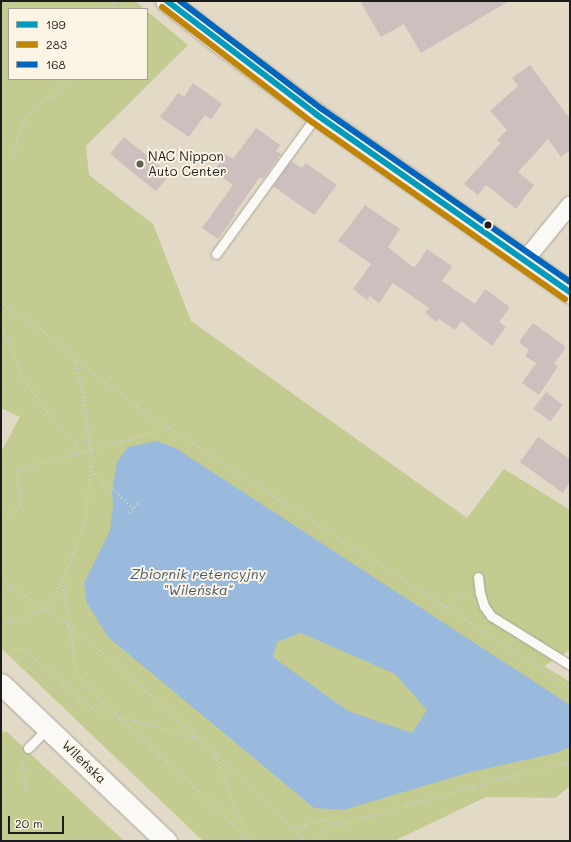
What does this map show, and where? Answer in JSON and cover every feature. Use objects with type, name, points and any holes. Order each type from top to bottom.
[{"type":"main road","points":[[167,1],[317,115],[570,292]]},
{"type":"street","points":[[524,260],[570,204]]},
{"type":"street","name":"Wileńska","points":[[1,684],[166,841]]},
{"type":"lane","points":[[216,254],[317,115]]},
{"type":"lane","points":[[478,578],[480,594],[484,606],[491,616],[570,665]]},
{"type":"lane","points":[[28,748],[48,728]]},
{"type":"path","points":[[110,8],[114,1]]},
{"type":"path","points":[[112,5],[118,1]]},
{"type":"path","points":[[14,153],[18,133],[34,106],[59,91],[66,80]]},
{"type":"path","points":[[1,302],[69,349],[76,360],[83,392],[91,450],[92,471],[85,522],[63,581],[45,610],[1,625]]},
{"type":"path","points":[[1,326],[14,356],[33,392],[45,409],[84,452]]},
{"type":"path","points":[[76,360],[170,428],[570,687]]},
{"type":"path","points":[[1,523],[21,505],[16,470],[170,428]]},
{"type":"path","points":[[92,471],[134,508]]},
{"type":"path","points":[[129,513],[139,502]]},
{"type":"path","points":[[446,607],[468,591],[478,578]]},
{"type":"path","points":[[1,580],[69,625],[97,647],[214,752],[292,827],[304,841]]},
{"type":"path","points":[[63,581],[77,676],[252,841]]},
{"type":"path","points":[[1,652],[24,649],[92,707],[120,717],[198,738]]},
{"type":"path","points":[[26,789],[23,765],[24,754],[28,748]]},
{"type":"path","points":[[214,752],[246,834]]},
{"type":"path","points":[[310,841],[332,824],[426,800],[494,780],[570,762]]},
{"type":"path","points":[[292,827],[305,825],[320,819],[329,819],[338,823]]},
{"type":"green space","points":[[1,1],[135,1],[143,8],[8,8],[8,80],[148,80],[148,12],[188,45],[86,146],[89,175],[153,224],[191,321],[467,518],[504,469],[570,510],[570,650],[544,666],[570,682],[570,786],[555,798],[486,797],[394,841],[203,841],[1,648],[1,452],[20,417],[1,408]]},
{"type":"green space","points":[[1,732],[7,732],[124,841],[1,841]]},
{"type":"water","name":"Zbiornik retencyjny \"Wileńska\"","points":[[157,441],[177,449],[570,705],[570,747],[556,753],[471,772],[343,810],[314,808],[108,637],[87,603],[84,583],[110,531],[113,505],[112,491],[117,462],[128,447]],"holes":[[[301,633],[395,674],[427,710],[412,733],[348,711],[273,657],[277,642]]]},
{"type":"building","points":[[360,1],[509,1],[421,53],[404,24],[381,37]]},
{"type":"building","points":[[530,65],[570,119],[570,150],[561,157],[548,139],[518,172],[534,185],[516,209],[486,185],[478,195],[464,184],[501,143],[497,140],[507,130],[490,111],[518,86],[512,78]]},
{"type":"building","points":[[193,83],[222,104],[211,119],[205,115],[189,137],[160,117],[178,93],[184,97]]},
{"type":"building","points":[[256,128],[280,145],[276,151],[281,154],[263,179],[260,177],[218,239],[202,228],[233,185],[214,171],[225,154],[233,159]]},
{"type":"building","name":"NAC Nippon Auto Center","points":[[124,137],[170,174],[156,191],[110,154]]},
{"type":"building","points":[[291,161],[302,168],[306,163],[337,185],[314,215],[273,186]]},
{"type":"building","points":[[365,205],[400,229],[388,247],[410,265],[415,267],[427,249],[452,266],[442,281],[475,304],[485,289],[510,307],[499,322],[506,327],[492,346],[461,321],[455,330],[439,319],[437,322],[425,313],[429,308],[393,283],[379,303],[370,296],[367,300],[353,289],[371,264],[338,241]]},
{"type":"building","points":[[533,323],[566,347],[554,364],[558,366],[539,395],[522,383],[536,363],[525,356],[529,350],[519,342]]},
{"type":"building","points":[[546,392],[563,405],[550,421],[533,409]]},
{"type":"building","points":[[538,437],[570,459],[570,482],[563,493],[520,462]]},
{"type":"transit line","name":"199","points":[[167,1],[317,115],[570,292]]},
{"type":"transit line","name":"168","points":[[180,1],[322,109],[570,282]]},
{"type":"transit line","name":"283","points":[[162,7],[312,122],[565,299]]},
{"type":"place","name":"NAC Nippon Auto Center","points":[[140,164]]}]
